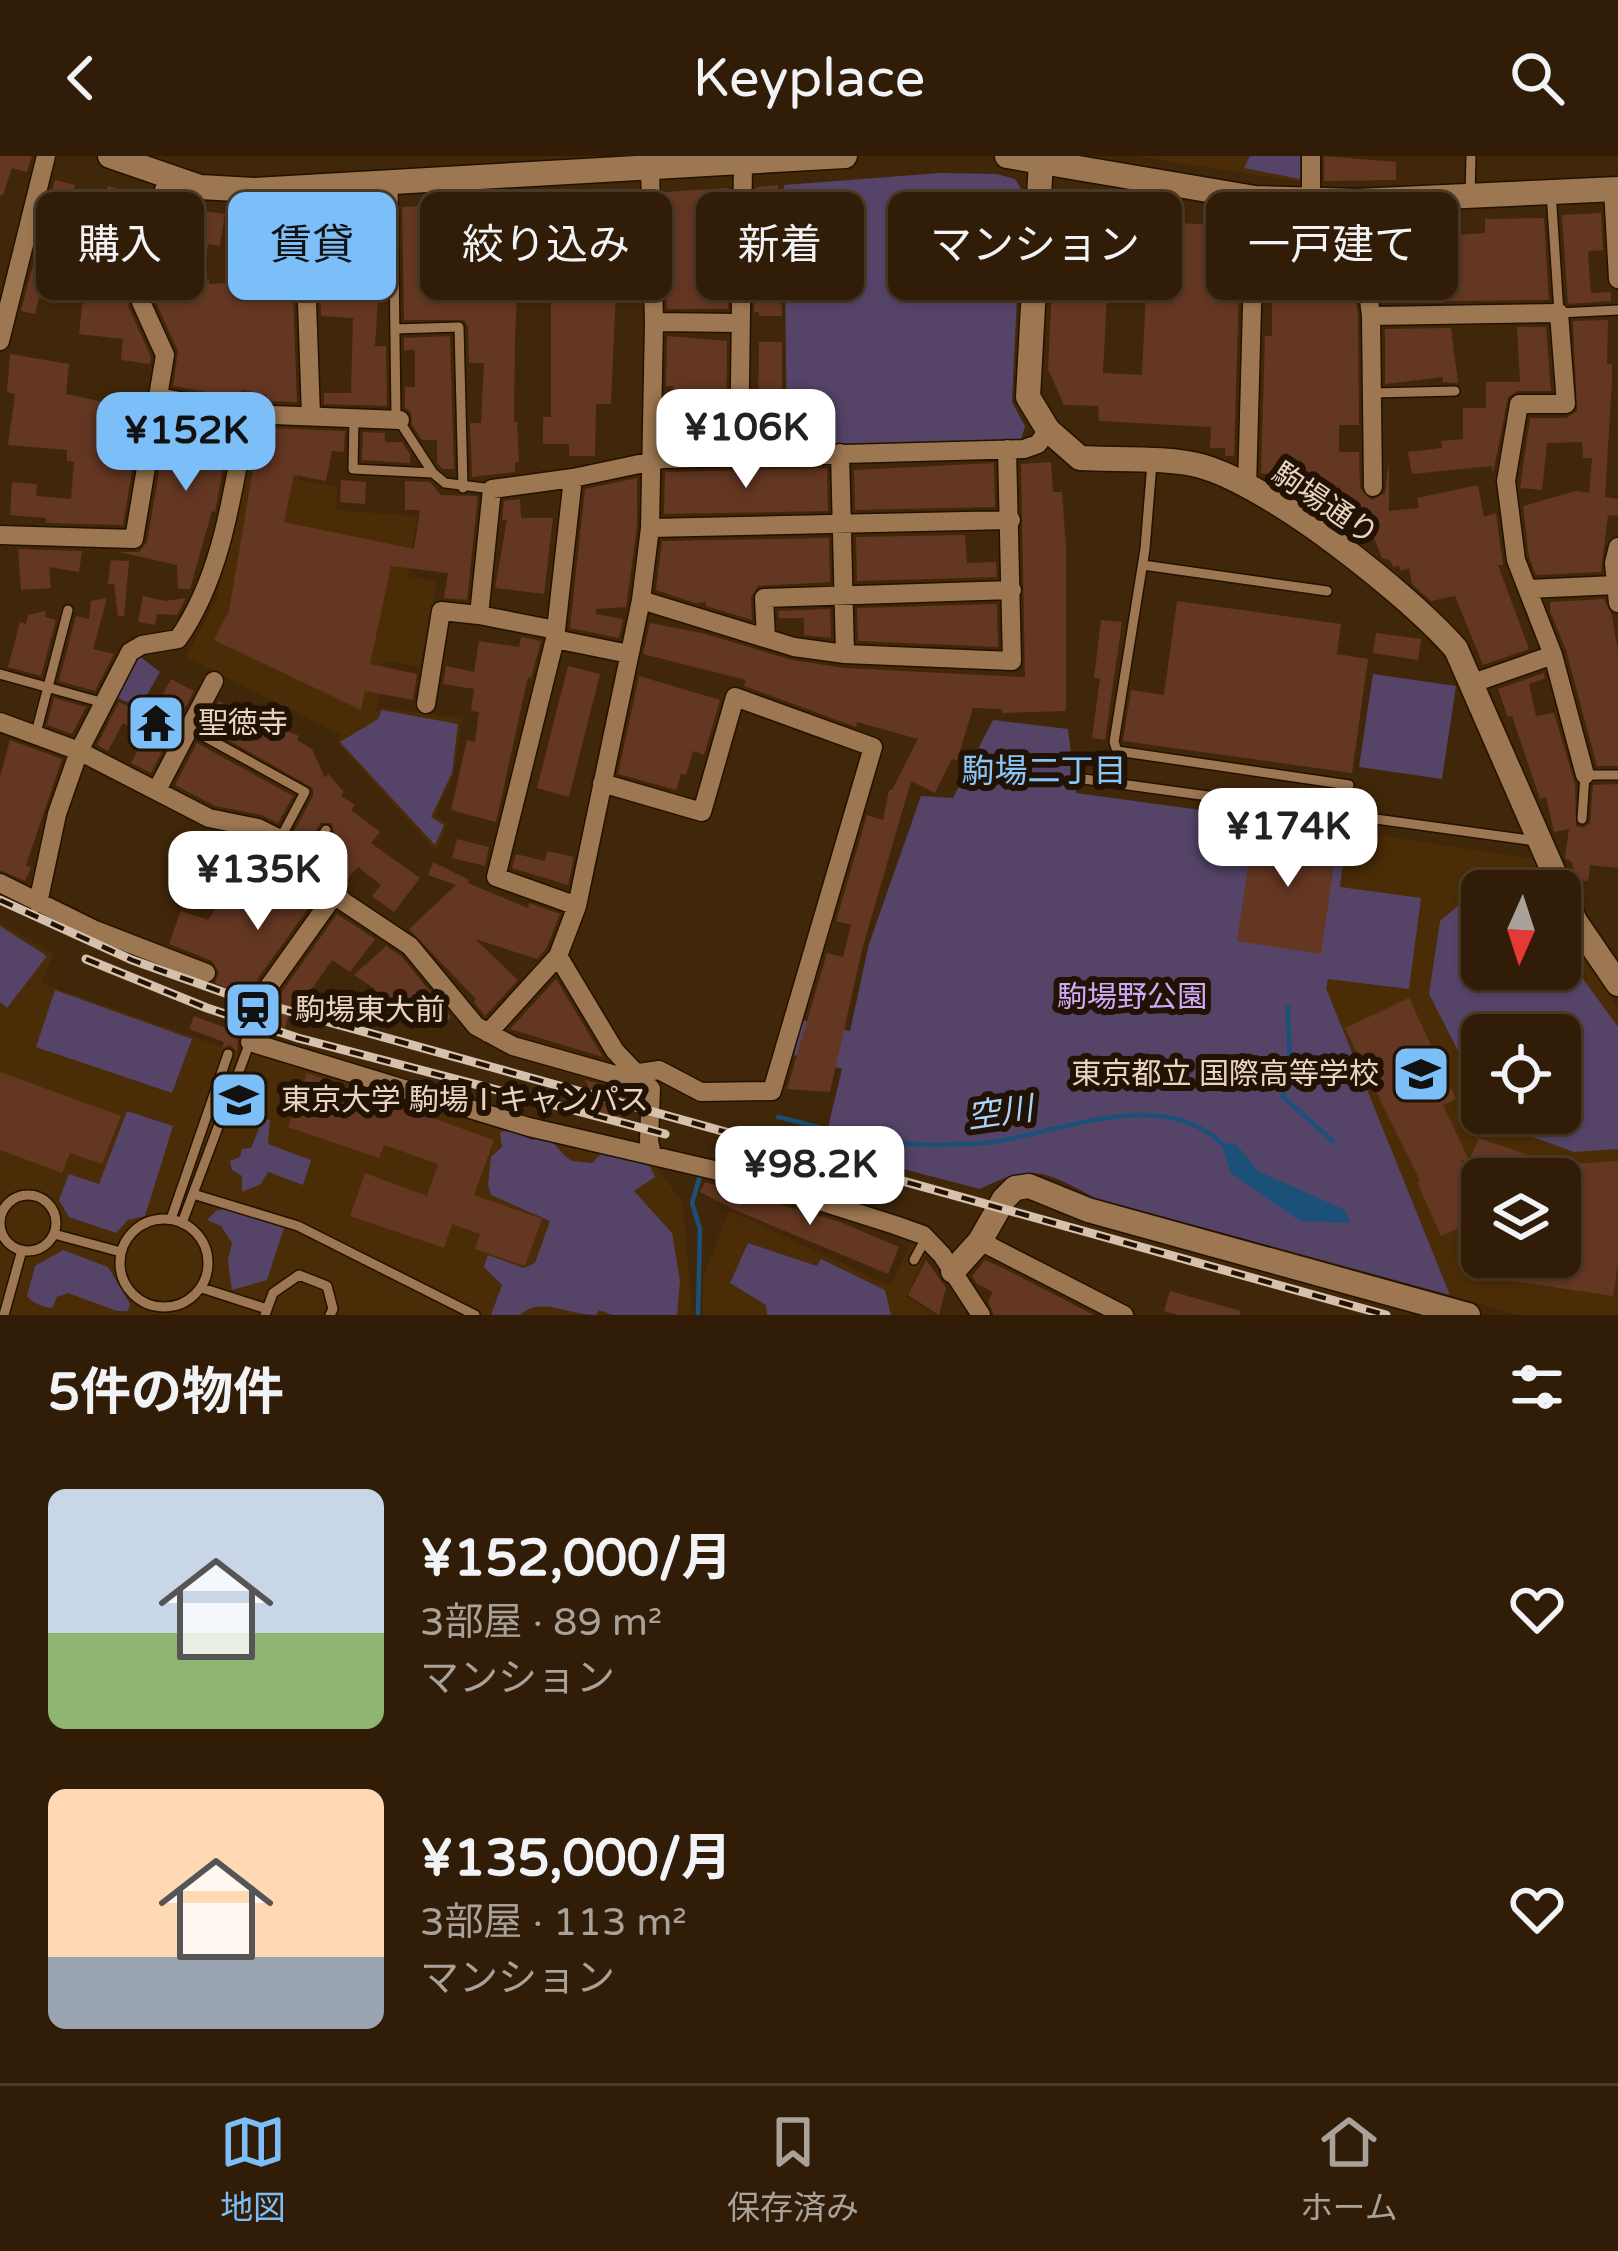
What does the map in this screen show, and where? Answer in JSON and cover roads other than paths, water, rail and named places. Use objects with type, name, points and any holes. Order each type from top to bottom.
[{"type":"street","points":[[0,341],[46,156]]},
{"type":"street","points":[[110,156],[168,178],[231,190],[303,188],[409,174],[650,169],[743,159],[845,156]]},
{"type":"street","points":[[1007,156],[1221,192]]},
{"type":"street","points":[[1311,156],[1312,192]]},
{"type":"street","points":[[740,456],[743,159]]},
{"type":"street","points":[[479,615],[492,489],[662,459],[1007,449],[1038,444],[1048,430],[1028,397],[1041,160]]},
{"type":"street","points":[[488,1033],[558,956],[577,906],[641,600],[650,528],[654,322],[650,169]]},
{"type":"street","points":[[0,535],[134,539],[165,355],[141,302],[149,234],[168,178]]},
{"type":"street","points":[[303,188],[311,416]]},
{"type":"street","points":[[1458,196],[1615,189],[1618,279]]},
{"type":"street","points":[[1247,488],[1252,300]]},
{"type":"street","points":[[1369,300],[1372,487]]},
{"type":"street","points":[[1371,316],[1559,313],[1566,404],[1519,404],[1506,481],[1516,560],[1553,655],[1585,775]]},
{"type":"street","points":[[654,322],[740,323]]},
{"type":"street","points":[[159,397],[247,414],[400,420]]},
{"type":"street","points":[[38,903],[57,814],[79,751],[130,652],[142,645],[178,639],[206,590],[247,414]]},
{"type":"street","name":"駒場通り","points":[[1048,430],[1080,458],[1197,464],[1247,488],[1308,525],[1424,614],[1456,649],[1575,921],[1618,984]]},
{"type":"street","points":[[641,600],[794,647],[844,654],[1012,661],[1007,449]]},
{"type":"street","points":[[839,453],[844,654]]},
{"type":"street","points":[[573,478],[555,634],[496,877],[577,906]]},
{"type":"street","points":[[650,528],[1011,520]]},
{"type":"street","points":[[1528,589],[1617,594],[1614,563],[1618,548]]},
{"type":"street","points":[[766,638],[764,598],[1012,590]]},
{"type":"street","points":[[426,704],[441,611],[479,615],[629,654]]},
{"type":"street","points":[[1473,683],[1553,655]]},
{"type":"street","points":[[157,790],[214,681]]},
{"type":"street","points":[[0,722],[79,751],[209,818],[258,828],[280,839],[335,894],[410,946],[476,1026],[513,1046],[619,1076],[659,1070],[701,1092],[772,1091],[873,747],[735,697],[702,812],[602,783]]},
{"type":"street","points":[[0,883],[206,973]]},
{"type":"street","points":[[270,985],[335,894]]},
{"type":"street","points":[[558,956],[615,1052],[651,1089],[652,1155]]},
{"type":"street","points":[[250,1042],[529,1127],[839,1205],[926,1238],[953,1270],[980,1315]]},
{"type":"street","points":[[953,1270],[980,1241],[1004,1199],[1016,1188],[1029,1186],[1088,1210],[1468,1315]]},
{"type":"street","points":[[980,1241],[1124,1315]]},
{"type":"lane","points":[[1471,156],[1471,195]]},
{"type":"lane","points":[[409,174],[395,329],[396,416],[445,483],[492,489]]},
{"type":"lane","points":[[1551,193],[1559,313],[1618,310]]},
{"type":"lane","points":[[395,329],[459,327],[463,488]]},
{"type":"lane","points":[[1374,393],[1455,391]]},
{"type":"lane","points":[[355,418],[353,470],[433,472]]},
{"type":"lane","points":[[1152,463],[1143,565],[1114,742],[1118,751],[1349,784]]},
{"type":"lane","points":[[1143,565],[1327,591]]},
{"type":"lane","points":[[36,733],[68,610]]},
{"type":"lane","points":[[0,674],[104,703]]},
{"type":"lane","points":[[190,728],[305,792],[280,839]]},
{"type":"lane","points":[[1582,820],[1585,775],[1618,775]]},
{"type":"lane","points":[[1084,779],[1537,842]]},
{"type":"lane","points":[[304,863],[326,830]]},
{"type":"lane","points":[[176,1221],[193,1194],[250,1042]]},
{"type":"lane","points":[[176,1221],[228,1054]]},
{"type":"lane","points":[[193,1194],[298,1226],[475,1315]]},
{"type":"lane","points":[[20,1196],[39,1196],[56,1218],[54,1234],[38,1249],[22,1250],[7,1242],[0,1224],[5,1207],[20,1196]]},
{"type":"lane","points":[[150,1221],[176,1221],[202,1241],[208,1273],[193,1298],[175,1307],[146,1305],[126,1288],[120,1273],[121,1252],[133,1231],[150,1221]]},
{"type":"lane","points":[[54,1234],[121,1252]]},
{"type":"lane","points":[[914,1259],[926,1238]]},
{"type":"lane","points":[[4,1315],[22,1250]]},
{"type":"lane","points":[[202,1288],[266,1312],[273,1293],[299,1275],[327,1286],[333,1309],[330,1315]]},
{"type":"water","points":[[1221,1143],[1236,1144],[1258,1171],[1345,1210],[1350,1223],[1300,1221],[1231,1173]]},
{"type":"waterway","points":[[1288,1007],[1290,1068],[1283,1097],[1333,1141]]},
{"type":"waterway","name":"空川","points":[[778,1117],[874,1139],[933,1145],[991,1142],[1143,1115],[1198,1127],[1221,1143]]},
{"type":"waterway","name":"空川","points":[[698,1315],[700,1229],[692,1203],[700,1176]]},
{"type":"railway","points":[[0,900],[132,960],[228,994],[1386,1315]]},
{"type":"railway","points":[[86,959],[207,1008],[298,1038],[665,1134]]},
{"type":"place","name":"聖徳寺","points":[[156,723]]},
{"type":"place","name":"駒場東大前","points":[[253,1010]]},
{"type":"place","name":"東京都立 国際高等学校","points":[[1421,1074]]},
{"type":"place","name":"東京大学 駒場Ⅰキャンパス","points":[[239,1100]]},
{"type":"district","name":"駒場二丁目","points":[[1044,771]]},
{"type":"park label","name":"駒場野公園","points":[[1132,997]]}]
